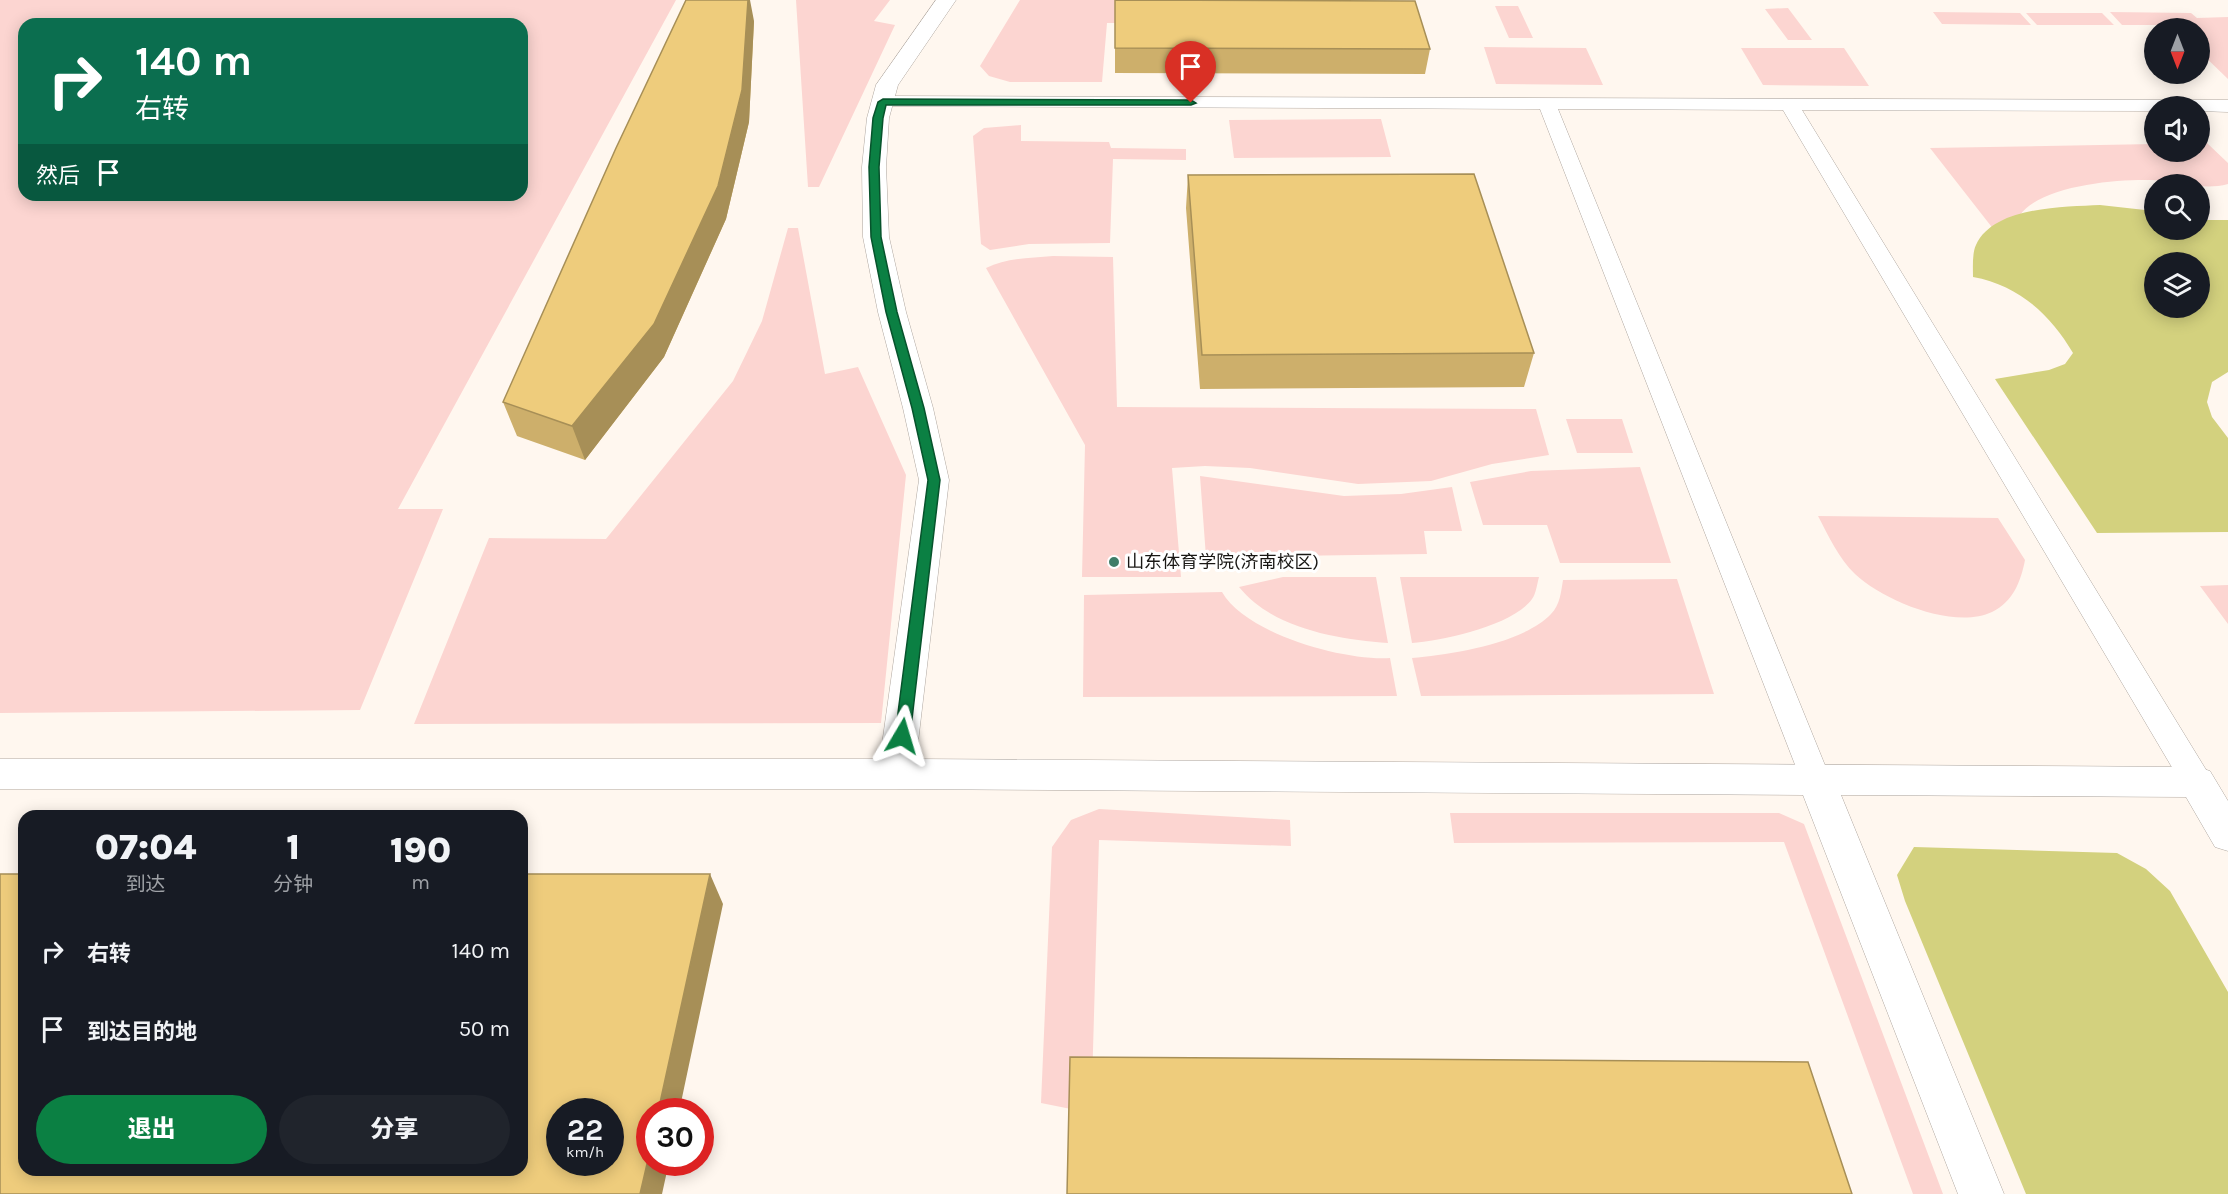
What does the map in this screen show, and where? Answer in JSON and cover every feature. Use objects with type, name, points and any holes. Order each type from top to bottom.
[{"type":"street","points":[[897,774],[934,480],[918,408],[892,312],[876,237],[874,167],[878,118],[887,85],[946,0]]},
{"type":"street","points":[[0,774],[897,774],[2197,782],[2228,834]]},
{"type":"street","points":[[1816,780],[1982,1194]]},
{"type":"lane","points":[[883,102],[2228,106]]},
{"type":"lane","points":[[1546,104],[1816,780]]},
{"type":"lane","points":[[1789,104],[2197,782]]},
{"type":"shaded area","points":[[0,0],[676,0],[398,509],[443,509],[360,710],[0,713]]},
{"type":"shaded area","points":[[796,0],[890,0],[874,21],[895,25],[819,187],[808,187]]},
{"type":"shaded area","points":[[1020,0],[1168,0],[1168,23],[1107,23],[1102,82],[1010,82],[989,76],[980,66]]},
{"type":"shaded area","points":[[1495,6],[1518,6],[1533,38],[1509,38]]},
{"type":"shaded area","points":[[1788,8],[1812,40],[1788,40],[1765,9]]},
{"type":"shaded area","points":[[1933,12],[2020,13],[2031,25],[1942,24]]},
{"type":"shaded area","points":[[2110,12],[2191,13],[2197,18],[2144,18],[2144,25],[2122,25]]},
{"type":"shaded area","points":[[2026,13],[2102,13],[2114,25],[2037,25]]},
{"type":"shaded area","points":[[2228,17],[2228,79],[2210,62],[2210,18],[2197,18]]},
{"type":"shaded area","points":[[1484,47],[1586,48],[1603,85],[1496,84]]},
{"type":"shaded area","points":[[1741,48],[1844,48],[1869,86],[1763,85]]},
{"type":"shaded area","points":[[1381,119],[1391,157],[1234,158],[1229,120]]},
{"type":"shaded area","points":[[1021,125],[1021,141],[1109,142],[1111,148],[1186,149],[1186,160],[1113,159],[1110,243],[1029,244],[990,250],[981,244],[973,136],[984,128]]},
{"type":"shaded area","points":[[2144,144],[2144,162],[2210,162],[2210,146],[2228,163],[2228,184],[2210,186],[2210,174],[2144,174],[2144,180],[2100,183],[2062,190],[2031,205],[2020,215],[2005,244],[1930,148]]},
{"type":"shaded area","points":[[2100,205],[2144,210],[2144,240],[2210,240],[2210,220],[2228,220],[2228,372],[2212,382],[2207,402],[2212,417],[2228,438],[2228,532],[2097,533],[1995,379],[2049,370],[2065,364],[2073,353],[2054,326],[2031,303],[2004,287],[1973,277],[1975,248],[1985,232],[2014,216],[2050,208]]},
{"type":"shaded area","points":[[788,228],[798,228],[825,374],[858,367],[906,475],[881,723],[414,724],[489,538],[606,539],[733,381],[762,321]]},
{"type":"shaded area","points":[[1053,256],[1113,257],[1117,407],[1536,409],[1549,455],[1492,464],[1431,481],[1358,484],[1250,468],[1205,466],[1172,468],[1181,577],[1082,577],[1085,445],[986,268],[1010,260]]},
{"type":"shaded area","points":[[1566,419],[1622,419],[1633,453],[1577,453]]},
{"type":"shaded area","points":[[1640,467],[1671,563],[1560,563],[1547,525],[1483,525],[1470,482],[1531,471]]},
{"type":"shaded area","points":[[1200,476],[1344,496],[1401,494],[1452,487],[1462,531],[1424,531],[1427,554],[1206,557]]},
{"type":"shaded area","points":[[1818,516],[1998,518],[2025,560],[2015,590],[1999,608],[1976,617],[1940,615],[1901,603],[1883,594],[1855,574],[1839,554]]},
{"type":"shaded area","points":[[1283,577],[1376,577],[1388,643],[1327,635],[1288,622],[1269,613],[1239,587]]},
{"type":"shaded area","points":[[1400,577],[1539,577],[1532,599],[1510,617],[1458,635],[1412,643]]},
{"type":"shaded area","points":[[1677,579],[1714,694],[1421,696],[1412,658],[1486,646],[1523,633],[1551,614],[1560,598],[1563,580]]},
{"type":"shaded area","points":[[2228,585],[2228,624],[2200,586]]},
{"type":"shaded area","points":[[1222,592],[1234,607],[1252,620],[1298,642],[1348,655],[1390,658],[1397,696],[1083,697],[1084,595]]},
{"type":"shaded area","points":[[1099,809],[1290,820],[1291,846],[1099,840],[1092,1085],[1071,1109],[1041,1103],[1052,847],[1071,820]]},
{"type":"shaded area","points":[[1450,813],[1779,813],[1804,824],[1943,1194],[1913,1194],[1784,842],[1454,843]]},
{"type":"shaded area","points":[[1914,847],[2117,853],[2146,869],[2170,891],[2228,992],[2228,1194],[2026,1194],[1905,901],[1897,875]]},
{"type":"building","points":[[686,0],[748,0],[742,90],[718,186],[654,324],[572,426],[503,402],[616,148]]},
{"type":"building","points":[[1115,0],[1415,1],[1430,49],[1115,48]]},
{"type":"building","points":[[1474,174],[1534,353],[1202,355],[1188,175]]},
{"type":"building","points":[[0,874],[18,874],[18,1176],[528,1176],[528,874],[710,874],[661,1098],[636,1098],[636,1176],[644,1176],[640,1194],[0,1194]]},
{"type":"building","points":[[1070,1057],[1808,1062],[1852,1194],[1067,1194]]},
{"type":"place","name":"山东体育学院(济南校区)","points":[[1114,562]]},
{"type":"route","points":[[902,736],[934,480],[918,408],[892,312],[876,237],[874,167],[878,118],[883,102],[1191,103]]}]
